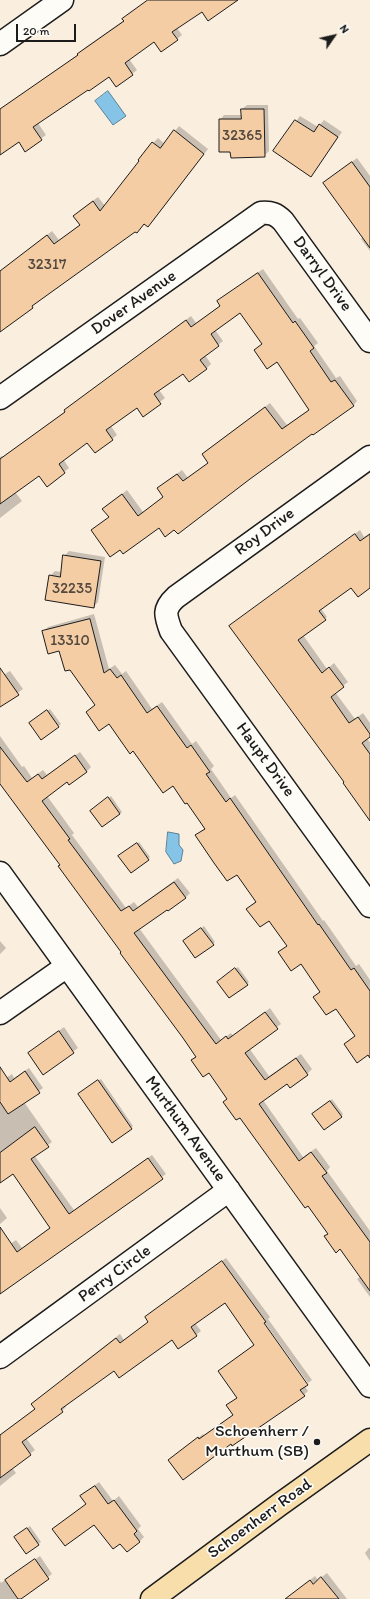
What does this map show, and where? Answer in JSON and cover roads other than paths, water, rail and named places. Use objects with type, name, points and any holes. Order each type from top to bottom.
[{"type":"main road","name":"Schoenherr Road","points":[[152,1599],[370,1440]]},
{"type":"street","points":[[0,44],[62,0]]},
{"type":"street","name":"Darryl Drive","points":[[270,212],[277,215],[283,221],[368,335]]},
{"type":"street","name":"Dover Avenue","points":[[0,398],[252,219],[261,213],[270,212]]},
{"type":"street","name":"Roy Drive","points":[[166,612],[168,604],[176,596],[370,457]]},
{"type":"street","name":"Haupt Drive","points":[[166,612],[167,621],[171,631],[370,906]]},
{"type":"street","name":"Murthum Avenue","points":[[0,873],[370,1386]]},
{"type":"street","points":[[0,1013],[66,966]]},
{"type":"street","name":"Perry Circle","points":[[0,1357],[229,1190]]},
{"type":"water","points":[[108,91],[126,116],[113,125],[95,101]]},
{"type":"water","points":[[168,832],[179,834],[179,845],[183,850],[181,861],[174,864],[166,852]]},
{"type":"place","name":"Schoenherr / Murthum (SB)","points":[[317,1442]]}]
